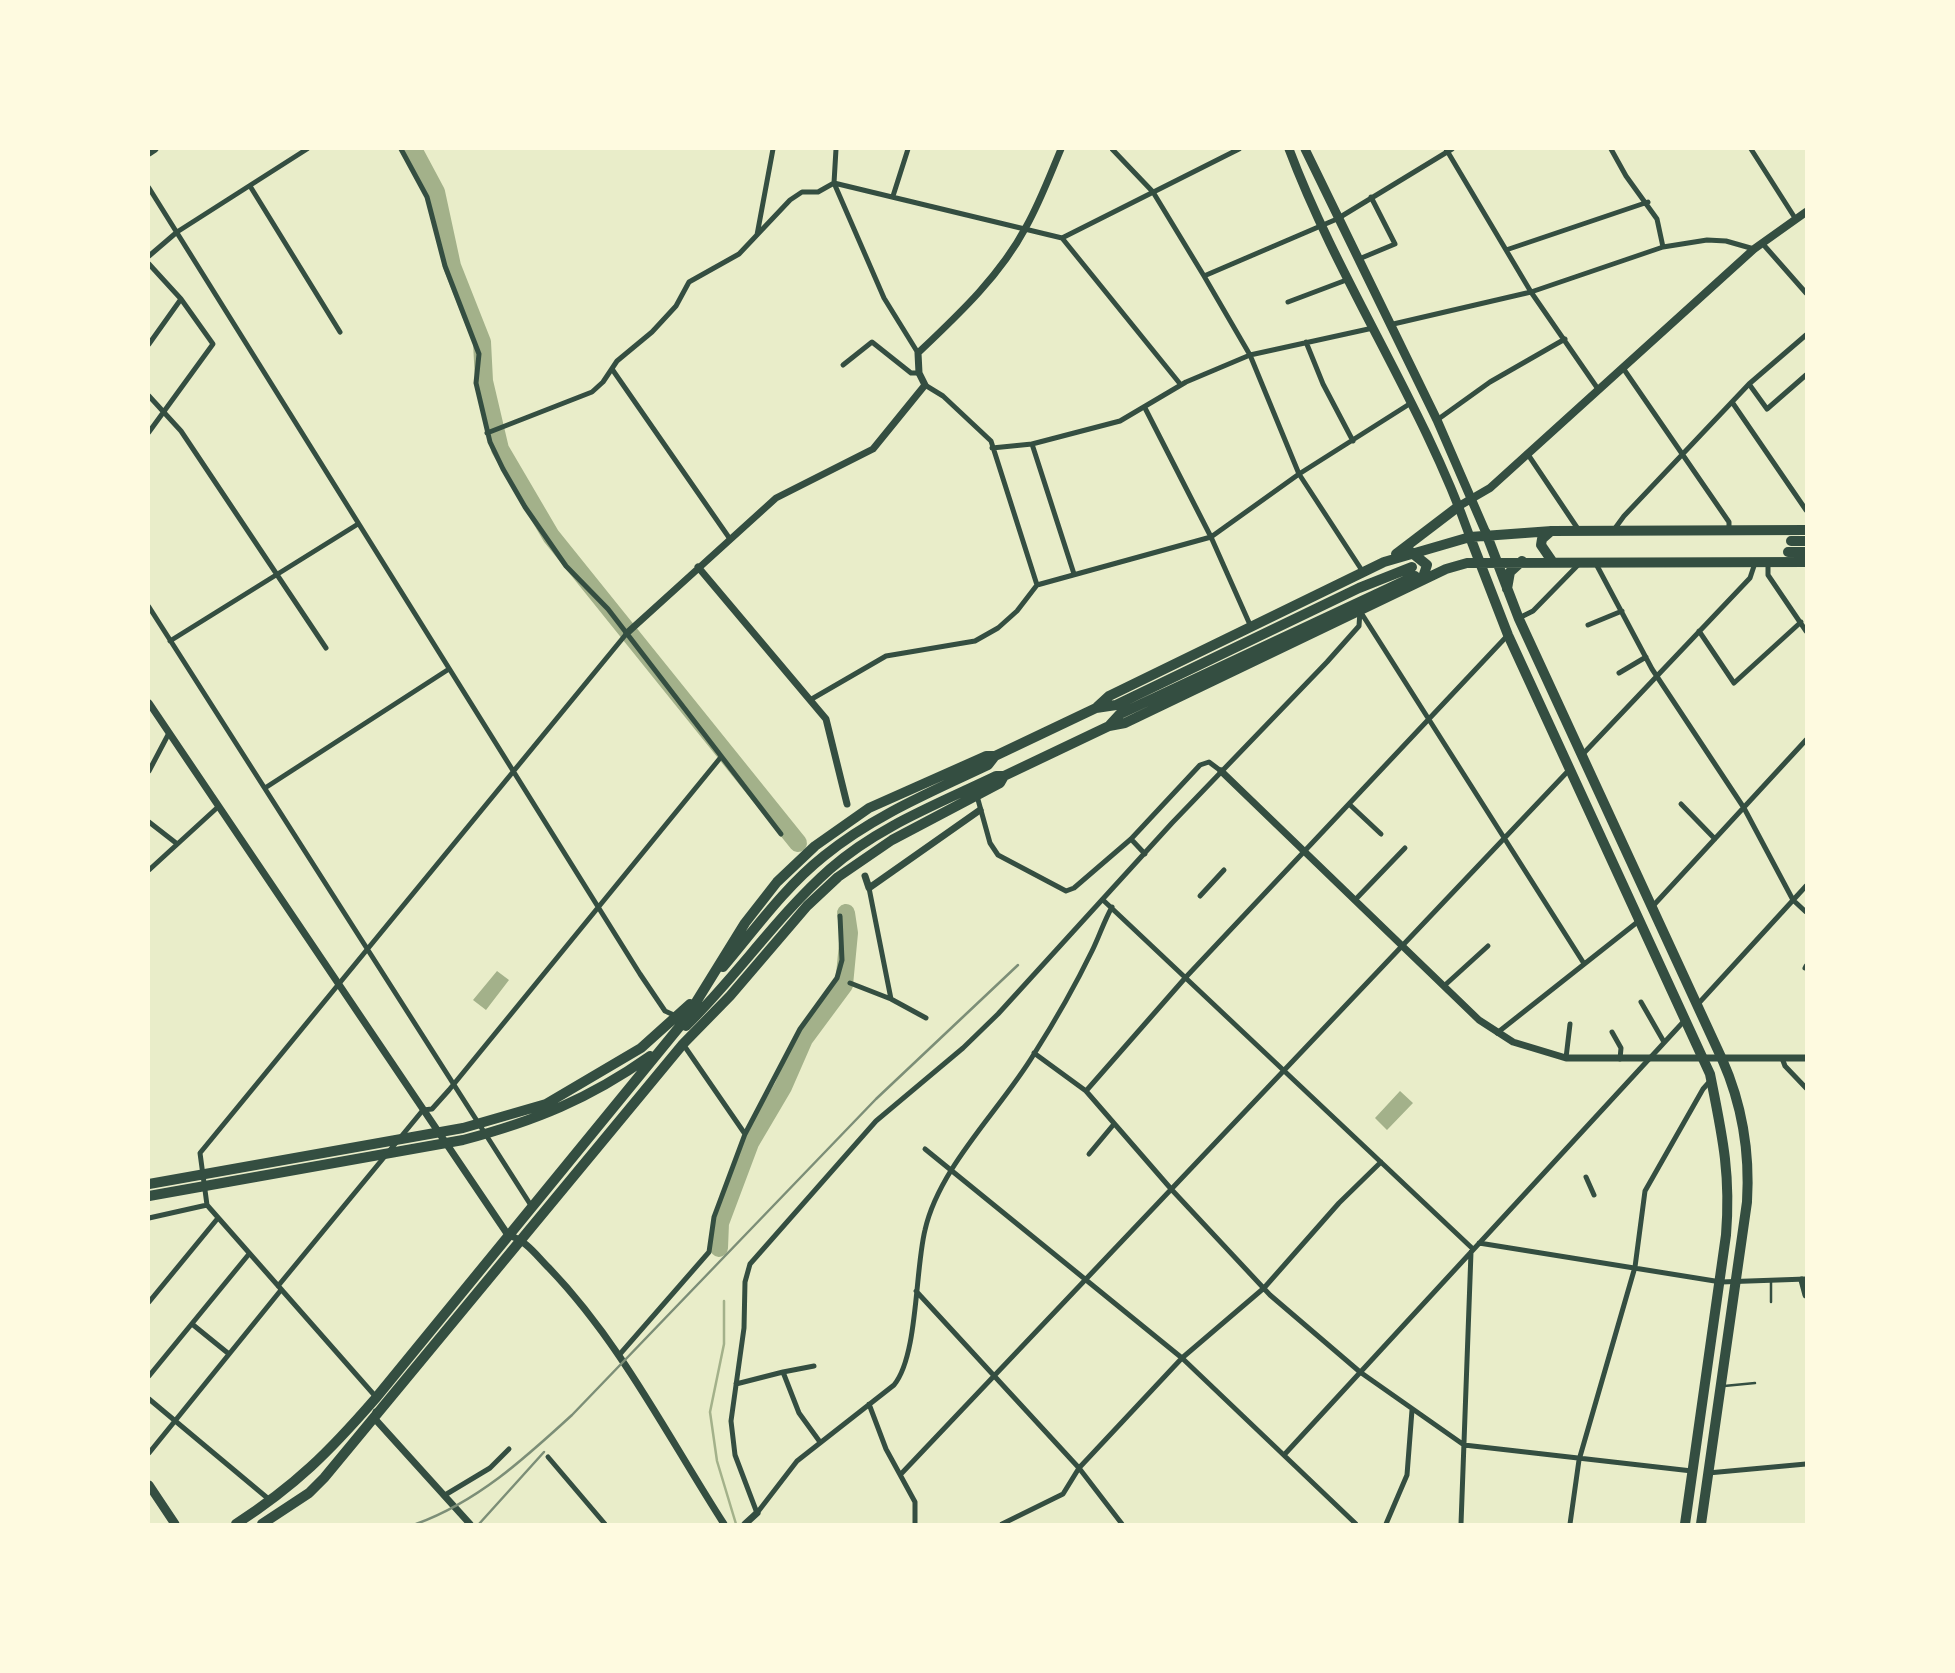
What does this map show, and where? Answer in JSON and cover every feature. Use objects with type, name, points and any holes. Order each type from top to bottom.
[{"type":"highway","points":[[1384,562],[1459,506]]},
{"type":"highway","points":[[1552,531],[1542,539],[1541,545],[1546,556],[1553,561]]},
{"type":"highway","points":[[1096,708],[1109,696],[1384,562],[1411,552],[1486,533],[1806,531]]},
{"type":"highway","points":[[1791,541],[1806,531]]},
{"type":"highway","points":[[1486,533],[1519,618],[1698,1004],[1737,1101],[1747,1155],[1747,1202],[1701,1524]]},
{"type":"highway","points":[[1470,537],[1508,635],[1686,1019],[1711,1080],[1722,1120],[1729,1192],[1721,1282],[1685,1524]]},
{"type":"highway","points":[[1109,726],[1120,714],[1416,575],[1426,575],[1427,565],[1411,552]]},
{"type":"highway","points":[[1788,552],[1806,552]]},
{"type":"highway","points":[[236,1524],[271,1501],[330,1452],[685,1020],[760,902],[815,846],[870,808],[955,768],[986,756],[995,756],[1096,708],[1116,705],[1359,588],[1478,561],[1495,560],[1806,562]]},
{"type":"highway","points":[[1507,590],[1510,572],[1522,560]]},
{"type":"highway","points":[[149,1196],[463,1140],[549,1115],[579,1101],[614,1081],[677,1034],[712,1000],[800,897],[853,850],[900,823],[996,776],[1004,776],[1109,726],[1125,723],[1360,611],[1416,575]]},
{"type":"highway","points":[[149,1184],[463,1128],[545,1104],[615,1066],[667,1027],[800,878],[849,837],[892,811],[988,765],[995,756]]},
{"type":"highway","points":[[262,1524],[309,1493],[375,1419],[684,1044],[807,906],[838,877],[892,840],[1000,783],[1004,776]]},
{"type":"highway","points":[[1705,1384],[1721,1386]]},
{"type":"main road","points":[[1289,149],[1323,226],[1459,506],[1470,537]]},
{"type":"main road","points":[[1306,149],[1337,219],[1437,420],[1486,533]]},
{"type":"main road","points":[[1459,506],[1490,488],[1754,249],[1806,212]]},
{"type":"main road","points":[[149,1485],[175,1524]]},
{"type":"street","points":[[149,153],[155,149]]},
{"type":"street","points":[[149,256],[177,232],[307,149]]},
{"type":"street","points":[[401,149],[427,197],[445,266],[479,354],[476,383],[503,469],[566,566],[627,632],[781,834]]},
{"type":"street","points":[[757,236],[774,149]]},
{"type":"street","points":[[836,149],[834,183],[884,298],[918,353],[919,373],[925,385],[943,396],[990,441],[1037,584]]},
{"type":"street","points":[[893,196],[908,149]]},
{"type":"street","points":[[918,353],[991,279],[1025,229],[1061,149]]},
{"type":"street","points":[[1112,149],[1153,192],[1205,276],[1250,355],[1299,474],[1363,572]]},
{"type":"street","points":[[1220,149],[1223,155]]},
{"type":"street","points":[[1062,238],[1239,149]]},
{"type":"street","points":[[1611,149],[1626,176],[1657,219],[1663,247]]},
{"type":"street","points":[[1751,149],[1796,218]]},
{"type":"street","points":[[1205,276],[1337,219],[1449,150],[1531,292],[1598,389],[1684,307],[1720,280]]},
{"type":"street","points":[[490,432],[592,393],[617,360],[652,332],[676,306],[689,282],[739,254],[790,200],[802,192],[817,192],[834,183],[1062,238],[1181,386]]},
{"type":"street","points":[[250,186],[340,332]]},
{"type":"street","points":[[149,188],[598,907],[665,1010],[685,1020]]},
{"type":"street","points":[[1357,260],[1395,244],[1371,197]]},
{"type":"street","points":[[1506,250],[1647,202]]},
{"type":"street","points":[[1389,325],[1531,292],[1663,247],[1707,240],[1754,249]]},
{"type":"street","points":[[1762,243],[1806,293]]},
{"type":"street","points":[[149,264],[181,299],[213,344],[149,432]]},
{"type":"street","points":[[1288,302],[1349,279]]},
{"type":"street","points":[[149,344],[181,299]]},
{"type":"street","points":[[992,448],[1032,444],[1120,421],[1181,386],[1250,355],[1374,328]]},
{"type":"street","points":[[1613,531],[1749,384],[1806,335]]},
{"type":"street","points":[[1437,420],[1490,382],[1564,339]]},
{"type":"street","points":[[844,365],[872,342],[911,373],[919,373]]},
{"type":"street","points":[[1306,342],[1323,384],[1353,441]]},
{"type":"street","points":[[1623,368],[1729,523],[1729,531]]},
{"type":"street","points":[[612,369],[730,539]]},
{"type":"street","points":[[1749,384],[1768,409],[1806,375]]},
{"type":"street","points":[[470,1524],[375,1419],[376,1397],[207,1205],[201,1153],[627,632],[638,625],[776,498],[873,449],[925,385]]},
{"type":"street","points":[[149,396],[181,431],[326,648]]},
{"type":"street","points":[[1732,402],[1806,510]]},
{"type":"street","points":[[810,700],[886,656],[975,641],[998,628],[1017,611],[1037,584],[1210,537],[1299,474],[1411,404]]},
{"type":"street","points":[[1145,408],[1210,537],[1251,627]]},
{"type":"street","points":[[1032,444],[1074,574]]},
{"type":"street","points":[[1527,453],[1579,531]]},
{"type":"street","points":[[170,641],[358,524]]},
{"type":"street","points":[[1519,618],[1533,611],[1581,562]]},
{"type":"street","points":[[1595,562],[1657,677],[1744,808],[1793,900],[1806,912]]},
{"type":"street","points":[[1582,755],[1750,578],[1755,570],[1755,563]]},
{"type":"street","points":[[1768,563],[1768,575],[1806,631]]},
{"type":"street","points":[[698,567],[830,724],[847,804]]},
{"type":"street","points":[[149,607],[531,1207]]},
{"type":"street","points":[[1360,611],[1583,962]]},
{"type":"street","points":[[757,1513],[735,1455],[731,1421],[744,1328],[745,1282],[750,1264],[761,1248],[876,1121],[987,1026],[1221,771],[1351,635],[1359,625],[1360,611]]},
{"type":"street","points":[[1588,625],[1622,611]]},
{"type":"street","points":[[1699,631],[1734,683],[1801,622]]},
{"type":"street","points":[[1086,1091],[1186,977],[1508,635]]},
{"type":"street","points":[[1619,673],[1646,657]]},
{"type":"street","points":[[265,788],[449,669]]},
{"type":"street","points":[[149,703],[508,1236],[521,1239],[571,1291],[620,1354],[724,1524]]},
{"type":"street","points":[[149,771],[169,733]]},
{"type":"street","points":[[1652,907],[1806,740]]},
{"type":"street","points":[[149,1453],[423,1110],[432,1109],[721,757]]},
{"type":"street","points":[[977,795],[990,842],[998,855],[1066,891],[1131,839],[1200,765],[1209,762],[1479,1020],[1535,1051],[1566,1058],[1806,1058]]},
{"type":"street","points":[[901,1474],[1570,769]]},
{"type":"street","points":[[1349,804],[1381,834]]},
{"type":"street","points":[[1681,804],[1715,839]]},
{"type":"street","points":[[149,870],[219,806]]},
{"type":"street","points":[[869,888],[980,810]]},
{"type":"street","points":[[149,822],[176,843]]},
{"type":"street","points":[[1131,839],[1145,854]]},
{"type":"street","points":[[1355,900],[1405,848]]},
{"type":"street","points":[[1200,896],[1224,870]]},
{"type":"street","points":[[865,876],[891,999]]},
{"type":"street","points":[[1698,1004],[1806,886]]},
{"type":"street","points":[[1103,900],[1472,1251],[1461,1524]]},
{"type":"street","points":[[745,1524],[757,1513],[797,1461],[903,1374],[925,1230],[932,1206],[953,1169],[1034,1054],[1093,950],[1112,907]]},
{"type":"street","points":[[620,1354],[709,1252],[714,1217],[745,1134],[800,1029],[837,978],[842,960],[840,916]]},
{"type":"street","points":[[1497,1032],[1640,920]]},
{"type":"street","points":[[1444,986],[1488,946]]},
{"type":"street","points":[[850,983],[891,999],[926,1018]]},
{"type":"street","points":[[1640,1002],[1664,1042]]},
{"type":"street","points":[[1284,1455],[1686,1019]]},
{"type":"street","points":[[1566,1058],[1570,1024]]},
{"type":"street","points":[[1612,1032],[1621,1048],[1620,1059]]},
{"type":"street","points":[[684,1044],[745,1134]]},
{"type":"street","points":[[1034,1054],[1086,1091],[1172,1190],[1264,1288],[1360,1372],[1464,1445],[1692,1471]]},
{"type":"street","points":[[1782,1058],[1785,1066],[1806,1087]]},
{"type":"street","points":[[1570,1524],[1579,1460],[1635,1267],[1645,1191],[1703,1089],[1711,1080]]},
{"type":"street","points":[[1089,1154],[1114,1124]]},
{"type":"street","points":[[925,1149],[953,1169],[1182,1358],[1356,1524]]},
{"type":"street","points":[[1002,1524],[1063,1494],[1079,1468],[1182,1358],[1264,1288],[1339,1203],[1381,1162]]},
{"type":"street","points":[[1586,1177],[1594,1195]]},
{"type":"street","points":[[149,1218],[207,1205]]},
{"type":"street","points":[[149,1303],[218,1218]]},
{"type":"street","points":[[1479,1243],[1721,1282],[1804,1279],[1806,1295]]},
{"type":"street","points":[[149,1376],[248,1254]]},
{"type":"street","points":[[916,1292],[1079,1468],[1122,1524]]},
{"type":"street","points":[[192,1324],[229,1354]]},
{"type":"street","points":[[736,1384],[814,1366]]},
{"type":"street","points":[[783,1372],[799,1413],[820,1442]]},
{"type":"street","points":[[149,1399],[271,1501]]},
{"type":"street","points":[[869,1404],[886,1449],[915,1502],[915,1524]]},
{"type":"street","points":[[1386,1524],[1407,1475],[1412,1410]]},
{"type":"street","points":[[445,1496],[491,1468],[509,1450]]},
{"type":"street","points":[[548,1458],[605,1524]]},
{"type":"street","points":[[1708,1473],[1806,1464]]},
{"type":"lane","points":[[1771,1281],[1771,1301]]},
{"type":"lane","points":[[1721,1386],[1755,1383]]},
{"type":"shaded area","points":[[497,971],[509,980],[486,1010],[473,1000]]},
{"type":"shaded area","points":[[1400,1091],[1413,1103],[1387,1130],[1375,1118]]},
{"type":"waterway","points":[[413,149],[436,192],[452,266],[482,342],[484,381],[500,449],[551,536],[798,843]]},
{"type":"waterway","points":[[719,1248],[720,1223],[750,1143],[783,1087],[804,1039],[844,985],[849,933],[846,913]]},
{"type":"waterway","points":[[724,1301],[724,1344],[710,1412],[717,1461],[736,1524]]},
{"type":"railway","points":[[416,1524],[459,1504],[499,1478],[572,1415],[876,1099],[1018,965]]},
{"type":"railway","points":[[479,1524],[544,1452]]}]
